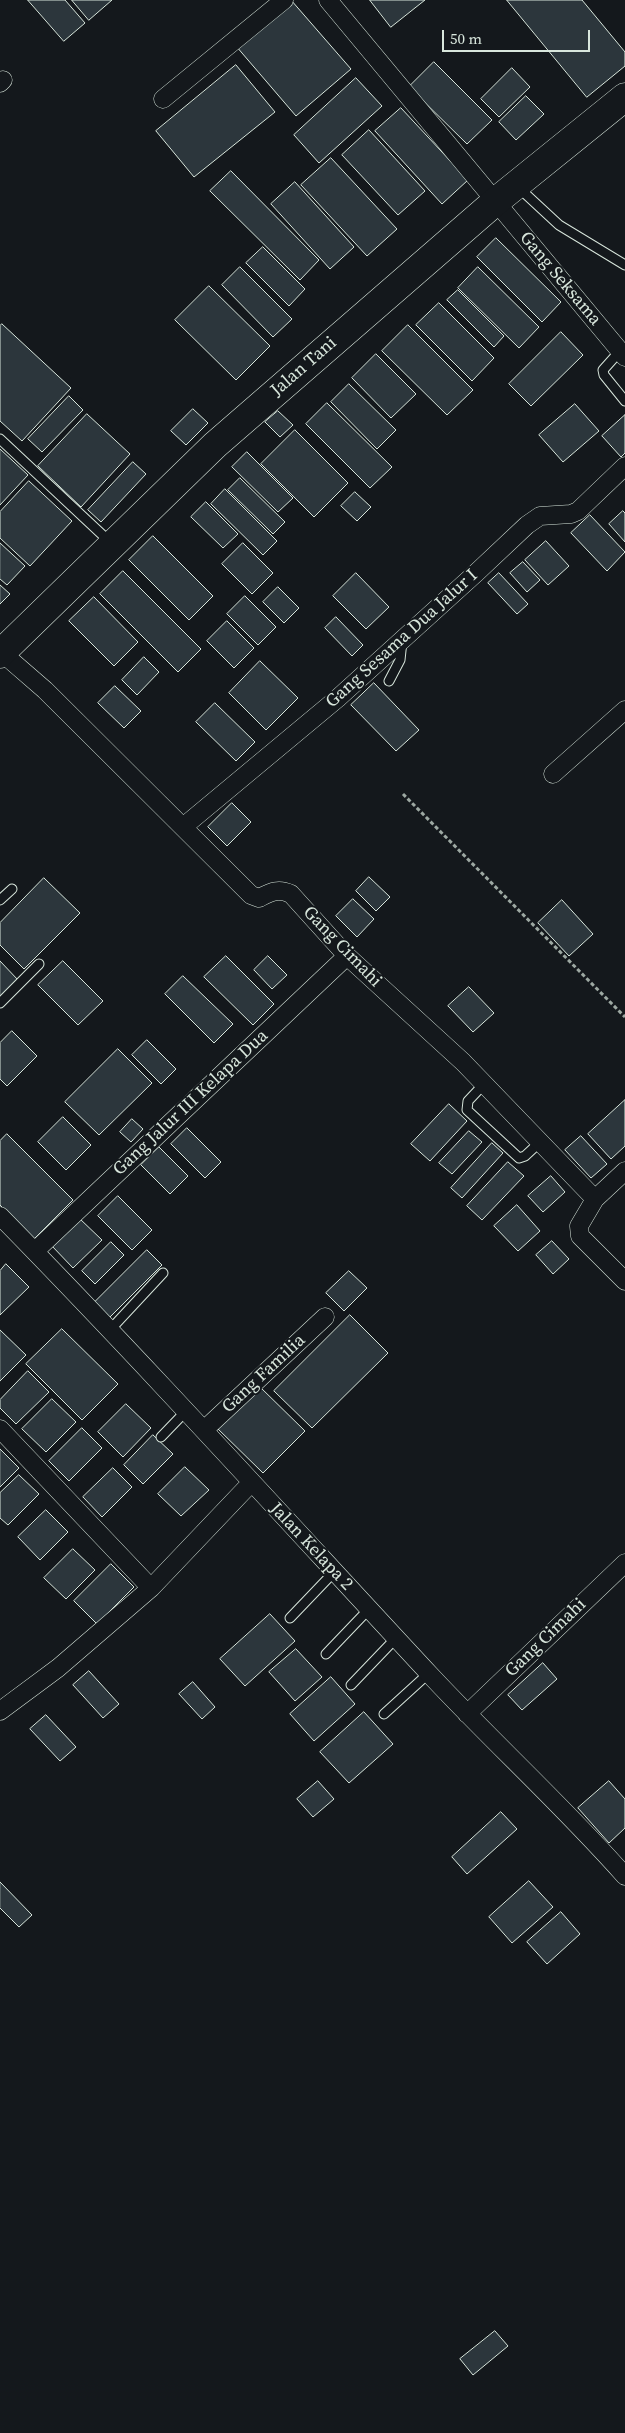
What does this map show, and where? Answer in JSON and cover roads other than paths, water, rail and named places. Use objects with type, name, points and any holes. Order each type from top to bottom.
[{"type":"highway","name":"Jalan Tani","points":[[1,652],[215,445],[495,202],[625,97]]},
{"type":"street","points":[[163,99],[284,0]]},
{"type":"street","name":"Gang Seksama","points":[[328,0],[623,354]]},
{"type":"street","name":"Gang Sesama Dua Jalur I","points":[[183,827],[338,698],[527,525],[540,516],[571,514],[578,511],[625,466]]},
{"type":"street","name":"Gang Cimahi","points":[[1,652],[44,690],[251,895],[259,898],[274,890],[282,890],[291,894],[347,956],[463,1062],[595,1199]]},
{"type":"street","points":[[554,774],[625,710]]},
{"type":"street","name":"Gang Jalur III Kelapa Dua","points":[[35,1251],[347,956]]},
{"type":"street","points":[[625,1171],[595,1199],[579,1226],[580,1236],[625,1281]]},
{"type":"street","name":"Jalan Kelapa 2","points":[[0,1216],[204,1430],[251,1484],[467,1714],[621,1864]]},
{"type":"street","name":"Gang Familia","points":[[204,1430],[325,1318]]},
{"type":"street","points":[[0,1429],[151,1588]]},
{"type":"street","points":[[0,1711],[58,1668],[151,1588],[251,1484]]},
{"type":"street","name":"Gang Cimahi","points":[[467,1714],[625,1563]]},
{"type":"lane","points":[[516,185],[559,225],[625,265]]},
{"type":"lane","points":[[623,354],[603,370],[604,375],[625,401]]},
{"type":"lane","points":[[0,439],[112,544]]},
{"type":"lane","points":[[389,681],[400,660],[402,641]]},
{"type":"lane","points":[[1,897],[12,888]]},
{"type":"lane","points":[[0,1003],[39,964]]},
{"type":"lane","points":[[484,1084],[468,1101],[467,1110],[520,1158],[525,1156],[540,1142]]},
{"type":"lane","points":[[109,1331],[163,1273]]},
{"type":"lane","points":[[160,1437],[186,1411]]},
{"type":"lane","points":[[290,1618],[334,1572]]},
{"type":"lane","points":[[326,1654],[369,1609]]},
{"type":"lane","points":[[351,1685],[396,1638]]},
{"type":"lane","points":[[384,1714],[429,1673]]}]
